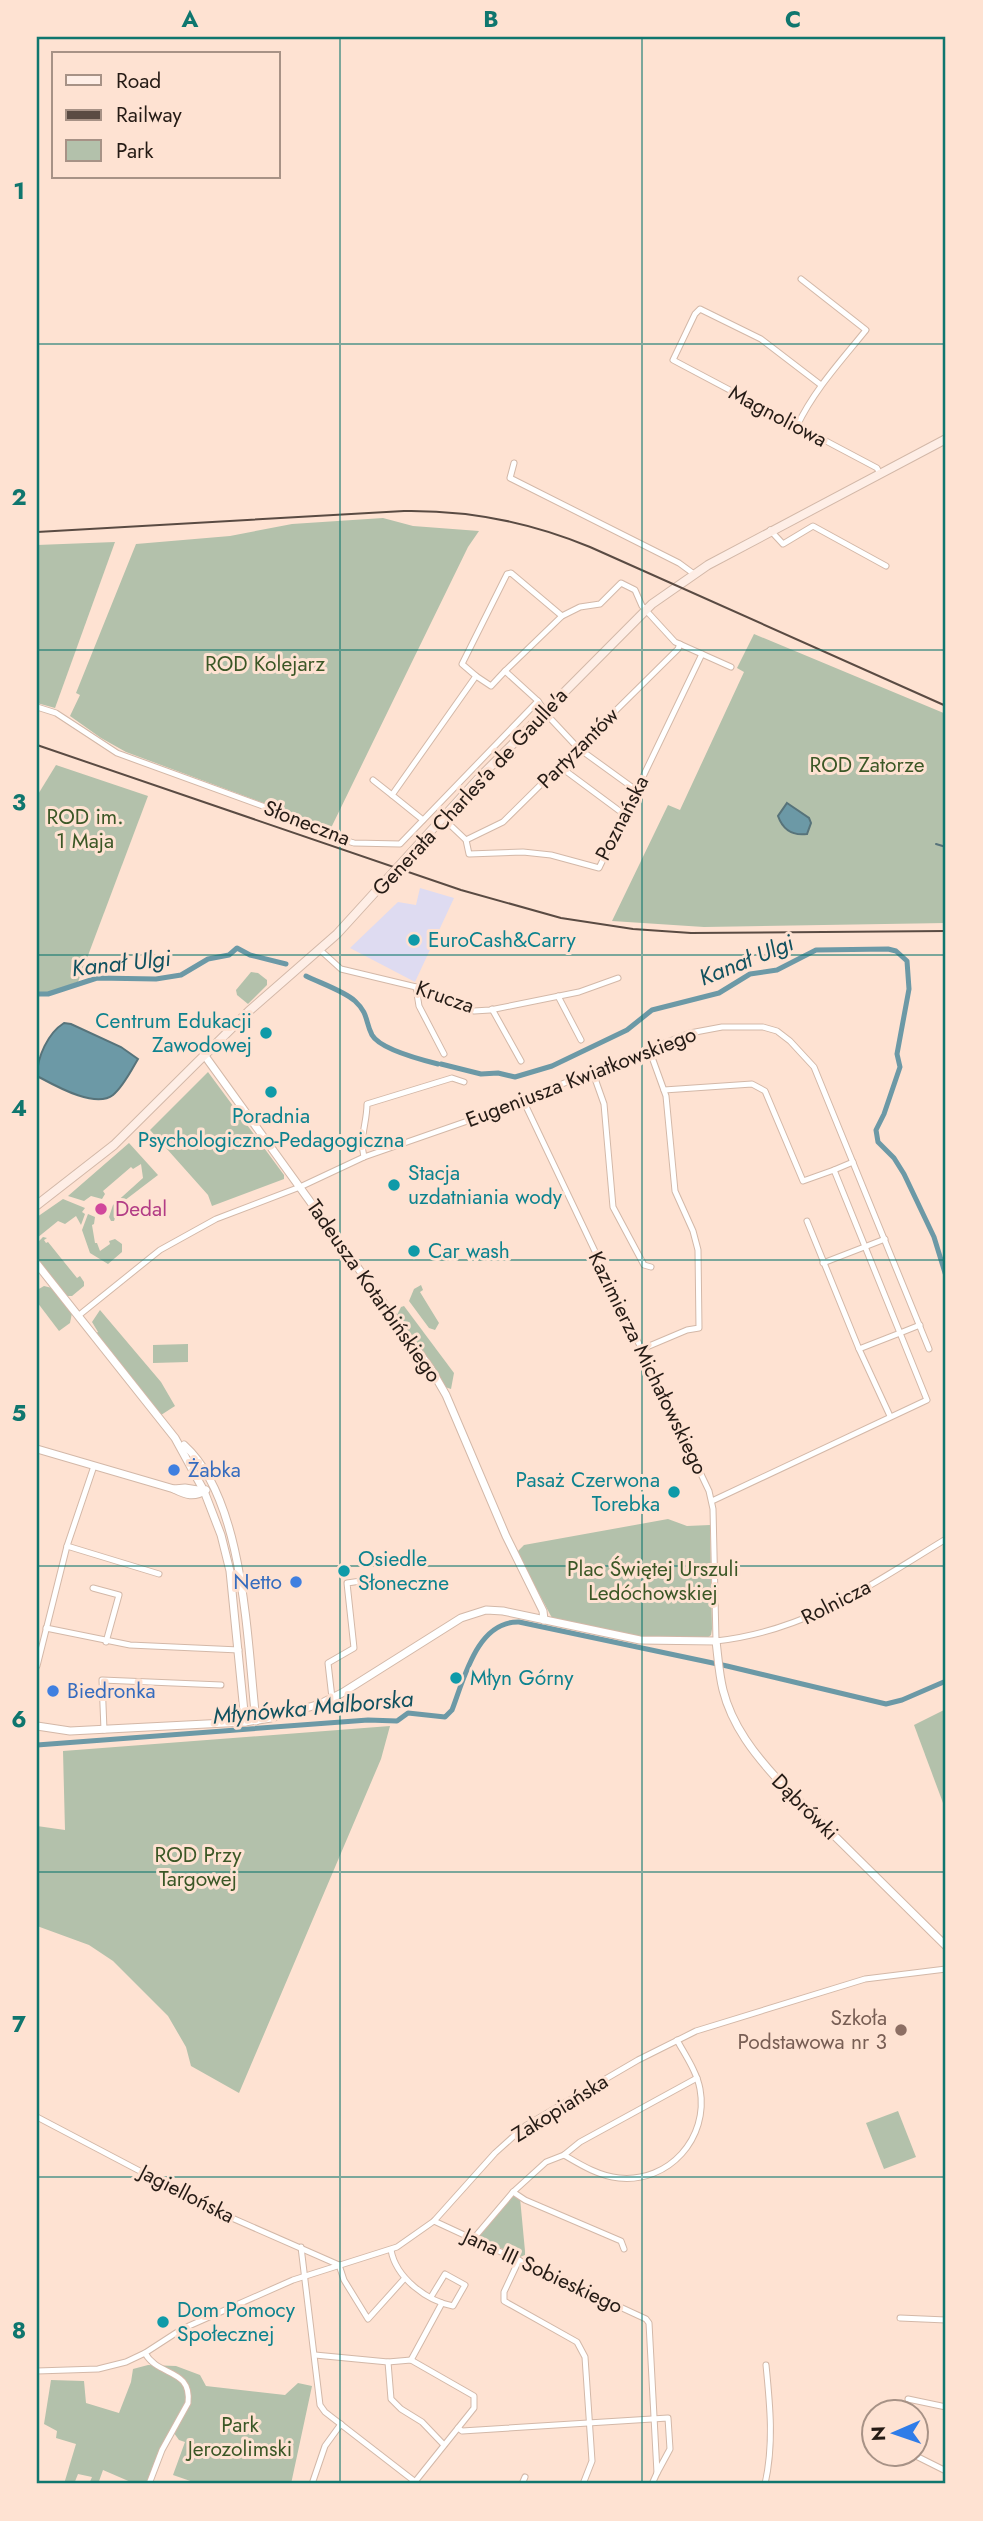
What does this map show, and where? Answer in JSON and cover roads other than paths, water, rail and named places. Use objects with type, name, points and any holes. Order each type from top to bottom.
[{"type":"main road","name":"Generała Charles'a de Gaulle'a","points":[[37,1205],[114,1145],[249,1011],[353,918],[412,850],[646,610],[694,574],[770,530],[946,439]]},
{"type":"street","points":[[797,426],[821,385],[866,330],[801,279]]},
{"type":"street","name":"Magnoliowa","points":[[821,385],[761,339],[700,309],[673,360],[877,468],[880,474]]},
{"type":"street","points":[[514,463],[510,478],[694,574]]},
{"type":"street","points":[[770,530],[783,544],[813,526],[886,566]]},
{"type":"street","points":[[562,616],[511,573],[507,573],[462,664],[491,685],[562,616],[580,607],[600,604],[621,583],[635,590],[646,610],[675,642],[730,667]]},
{"type":"street","name":"Partyzantów","points":[[466,840],[503,822],[678,649],[680,644]]},
{"type":"street","name":"Poznańska","points":[[447,822],[466,840],[469,854],[523,852],[551,855],[599,868],[702,654]]},
{"type":"street","points":[[505,671],[538,701],[578,748],[636,790]]},
{"type":"street","points":[[392,795],[476,676]]},
{"type":"street","name":"Słoneczna","points":[[37,707],[56,713],[117,753],[278,812],[347,842],[400,844],[538,701]]},
{"type":"street","points":[[559,766],[625,815]]},
{"type":"street","points":[[373,780],[423,820]]},
{"type":"street","name":"Krucza","points":[[319,949],[341,969],[416,987],[474,1011],[595,988],[618,978]]},
{"type":"street","points":[[416,987],[419,1006],[444,1054]]},
{"type":"street","points":[[558,996],[581,1040]]},
{"type":"street","points":[[492,1009],[521,1061]]},
{"type":"street","name":"Eugeniusza Kwiatkowskiego","points":[[78,1316],[160,1250],[216,1219],[300,1187],[365,1157],[523,1100],[690,1033],[722,1027],[763,1027],[777,1031],[790,1041],[814,1067],[929,1349]]},
{"type":"street","points":[[642,1349],[687,1330],[699,1328],[698,1250],[693,1231],[680,1206],[672,1177],[664,1090],[649,1049]]},
{"type":"street","name":"Tadeusza Kotarbińskiego","points":[[205,1056],[413,1342],[446,1395],[510,1545],[543,1611],[544,1620]]},
{"type":"street","points":[[593,1073],[604,1104],[613,1207],[644,1265],[650,1267]]},
{"type":"street","points":[[365,1157],[361,1137],[368,1118],[367,1104],[452,1078],[464,1082]]},
{"type":"street","points":[[664,1090],[748,1084],[758,1086],[765,1091],[770,1101],[803,1181],[853,1162]]},
{"type":"street","name":"Kazimierza Michałowskiego","points":[[523,1100],[712,1501],[716,1641]]},
{"type":"street","points":[[712,1501],[927,1400],[834,1170]]},
{"type":"street","points":[[807,1221],[859,1349],[890,1416]]},
{"type":"street","points":[[823,1263],[885,1239]]},
{"type":"street","points":[[37,1264],[175,1438],[209,1489],[228,1526],[240,1570],[256,1721]]},
{"type":"street","points":[[859,1349],[920,1325]]},
{"type":"street","points":[[37,1448],[192,1496],[209,1489]]},
{"type":"street","points":[[37,1666],[67,1546],[94,1466]]},
{"type":"street","points":[[209,1489],[228,1560],[245,1722]]},
{"type":"street","name":"Rolnicza","points":[[716,1641],[779,1628],[821,1613],[946,1539]]},
{"type":"street","points":[[67,1546],[159,1574]]},
{"type":"street","points":[[332,1698],[328,1663],[354,1648],[346,1583],[368,1580]]},
{"type":"street","points":[[93,1588],[120,1595],[106,1642]]},
{"type":"street","points":[[37,1726],[70,1731],[245,1722],[303,1710],[332,1698],[474,1612],[503,1611],[648,1641],[716,1641]]},
{"type":"street","points":[[46,1628],[106,1642],[153,1647],[239,1650]]},
{"type":"street","name":"Dąbrówki","points":[[716,1641],[724,1695],[734,1720],[762,1763],[945,1945]]},
{"type":"street","points":[[104,1730],[102,1680],[221,1685]]},
{"type":"street","name":"Zakopiańska","points":[[37,2371],[98,2369],[126,2362],[197,2322],[293,2280],[391,2250],[434,2221],[495,2153],[525,2126],[638,2060],[696,2031],[864,1979],[946,1969]]},
{"type":"street","points":[[564,2155],[592,2170],[618,2178],[642,2177],[664,2168],[687,2148],[698,2126],[701,2102],[696,2078],[677,2040]]},
{"type":"street","points":[[474,2238],[513,2192],[546,2162],[564,2155],[580,2142],[696,2078]]},
{"type":"street","name":"Jagiellońska","points":[[37,2117],[216,2211],[340,2265]]},
{"type":"street","points":[[513,2192],[525,2200],[621,2241],[624,2249]]},
{"type":"street","name":"Jana III Sobieskiego","points":[[434,2221],[642,2317],[649,2323],[653,2420]]},
{"type":"street","points":[[301,2247],[320,2405],[325,2412],[415,2484],[474,2408],[474,2396],[471,2393],[411,2360],[388,2362],[315,2355]]},
{"type":"street","points":[[391,2250],[404,2279],[431,2297],[443,2303],[453,2306],[465,2285],[445,2274],[431,2297]]},
{"type":"street","points":[[519,2260],[504,2292],[504,2301],[578,2342],[585,2357],[592,2461],[583,2484]]},
{"type":"street","points":[[340,2265],[344,2280],[368,2319],[404,2279]]},
{"type":"street","points":[[411,2360],[443,2303]]},
{"type":"street","points":[[900,2318],[946,2320]]},
{"type":"street","points":[[145,2353],[151,2361],[183,2380],[189,2394],[188,2403],[162,2450],[149,2484]]},
{"type":"street","points":[[388,2362],[391,2399],[422,2422],[444,2445]]},
{"type":"street","points":[[765,2484],[769,2469],[772,2423],[766,2365]]},
{"type":"street","points":[[458,2428],[462,2431],[668,2418],[670,2449],[652,2484]]},
{"type":"street","points":[[653,2420],[657,2473]]},
{"type":"street","points":[[312,2484],[325,2446],[341,2424]]},
{"type":"street","points":[[930,2463],[946,2471]]},
{"type":"street","points":[[522,2484],[525,2477]]},
{"type":"water","points":[[787,803],[809,818],[811,823],[807,834],[793,833],[783,825],[778,816]]},
{"type":"water","points":[[64,1023],[121,1047],[138,1059],[113,1095],[105,1099],[86,1098],[37,1076],[44,1046]]},
{"type":"waterway","points":[[936,844],[946,847]]},
{"type":"waterway","name":"Kanał Ulgi","points":[[37,994],[48,994],[97,978],[156,979],[181,975],[208,959],[229,955],[237,948],[250,955],[286,964]]},
{"type":"waterway","name":"Kanał Ulgi","points":[[441,1064],[481,1074],[498,1073],[515,1077],[552,1066],[627,1030],[652,1010],[719,993],[750,974],[777,970],[816,950],[896,951],[907,961],[909,989],[897,1054],[900,1067],[876,1130],[878,1142],[894,1158],[904,1174],[934,1237],[946,1276]]},
{"type":"waterway","name":"Kanał Ulgi","points":[[306,976],[355,1001],[365,1014],[372,1035],[383,1045],[438,1064]]},
{"type":"waterway","name":"Młynówka Malborska","points":[[37,1745],[368,1720],[397,1721],[408,1713],[445,1717],[452,1710],[467,1668],[483,1641],[492,1631],[505,1624],[519,1622],[727,1666],[886,1704],[946,1681]]},
{"type":"railway","points":[[37,532],[404,511],[499,519],[590,547],[946,706]]},
{"type":"railway","points":[[37,745],[461,890],[561,918],[633,929],[691,933],[946,931]]},
{"type":"place","name":"EuroCash&Carry","points":[[414,940]]},
{"type":"place","name":"Centrum Edukacji Zawodowej","points":[[266,1033]]},
{"type":"place","name":"Poradnia Psychologiczno-Pedagogiczna","points":[[271,1092]]},
{"type":"place","name":"Stacja uzdatniania wody","points":[[394,1185]]},
{"type":"place","name":"Dedal","points":[[101,1209]]},
{"type":"place","name":"Car wash","points":[[414,1251]]},
{"type":"place","name":"Żabka","points":[[174,1470]]},
{"type":"place","name":"Pasaż Czerwona Torebka","points":[[674,1492]]},
{"type":"place","name":"Osiedle Słoneczne","points":[[344,1571]]},
{"type":"place","name":"Netto","points":[[296,1582]]},
{"type":"place","name":"Młyn Górny","points":[[456,1678]]},
{"type":"place","name":"Biedronka","points":[[53,1691]]},
{"type":"place","name":"Szkoła Podstawowa nr 3","points":[[901,2030]]},
{"type":"place","name":"Dom Pomocy Społecznej","points":[[163,2322]]},
{"type":"park label","name":"ROD Kolejarz","points":[[265,664]]},
{"type":"park label","name":"ROD Zatorze","points":[[867,765]]},
{"type":"park label","name":"ROD im. 1 Maja","points":[[85,829]]},
{"type":"park label","name":"Plac Świętej Urszuli Ledóchowskiej","points":[[653,1581]]},
{"type":"park label","name":"ROD Przy Targowej","points":[[198,1867]]},
{"type":"park label","name":"Park Jerozolimski","points":[[240,2437]]}]
